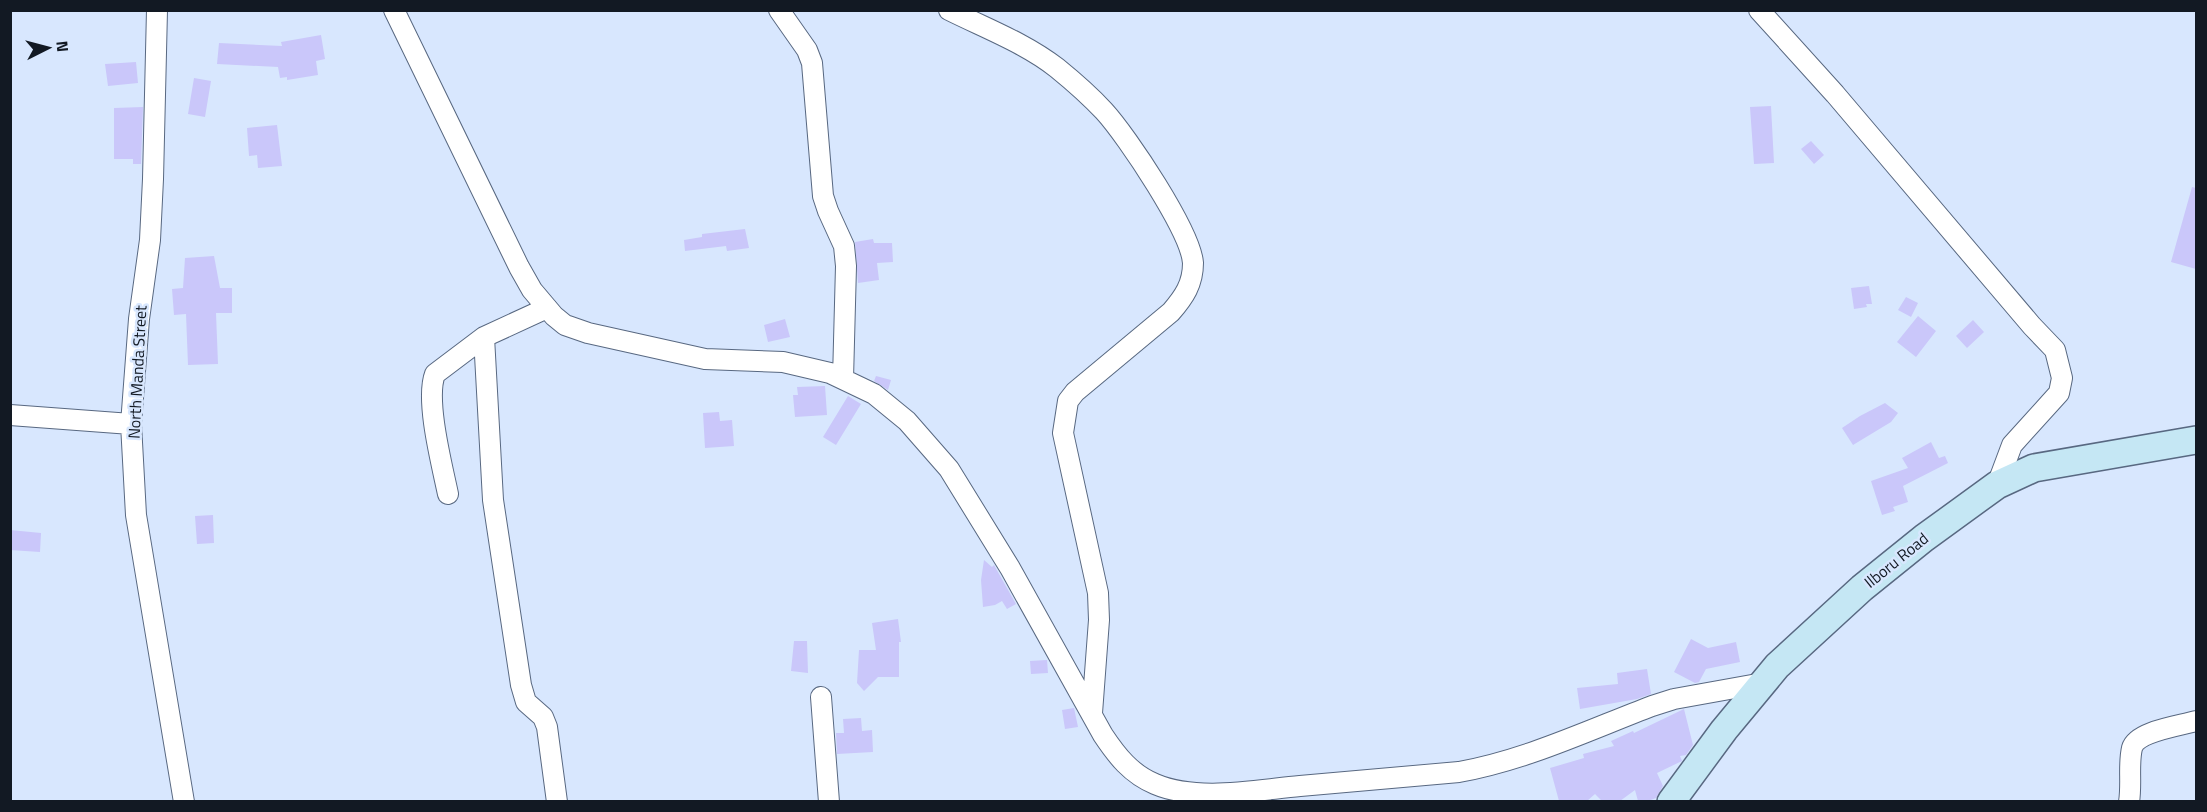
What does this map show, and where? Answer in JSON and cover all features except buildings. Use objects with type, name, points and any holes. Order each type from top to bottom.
[{"type":"street","name":"North Manda Street","points":[[156,10],[150,230],[139,319],[131,424],[136,515],[184,801]]},
{"type":"street","points":[[394,10],[519,267],[532,290],[547,308],[565,325],[588,333],[705,359],[783,362],[830,373],[874,394],[907,421],[948,469],[1010,568],[1119,759],[1135,773],[1155,784],[1176,791],[1217,793],[1459,772],[1488,767],[1546,747],[1652,705],[1674,699],[1763,684]]},
{"type":"street","points":[[779,10],[807,50],[812,63],[823,196],[844,246],[846,266],[843,379]]},
{"type":"street","points":[[949,10],[1031,50],[1056,68],[1106,113],[1171,207],[1189,247],[1193,262],[1185,297],[1171,312],[1074,392],[1065,412],[1063,433],[1098,592],[1099,620],[1092,713]]},
{"type":"street","points":[[1759,10],[1835,94],[2032,326],[2055,350],[2062,378],[2059,393],[2012,445],[1997,485]]},
{"type":"street","points":[[448,494],[438,443],[432,382],[435,374],[484,337],[547,308]]},
{"type":"street","points":[[484,337],[493,500],[520,685],[526,702],[543,717],[547,727],[557,801]]},
{"type":"street","points":[[10,415],[131,424]]},
{"type":"street","name":"Ilboru Road","points":[[1671,801],[1724,730],[1777,666],[1862,588],[1924,538],[1997,485],[2034,468],[2196,440]]},
{"type":"street","points":[[821,697],[829,801]]},
{"type":"street","points":[[2129,801],[2132,750],[2136,741],[2151,733],[2196,721]]}]
